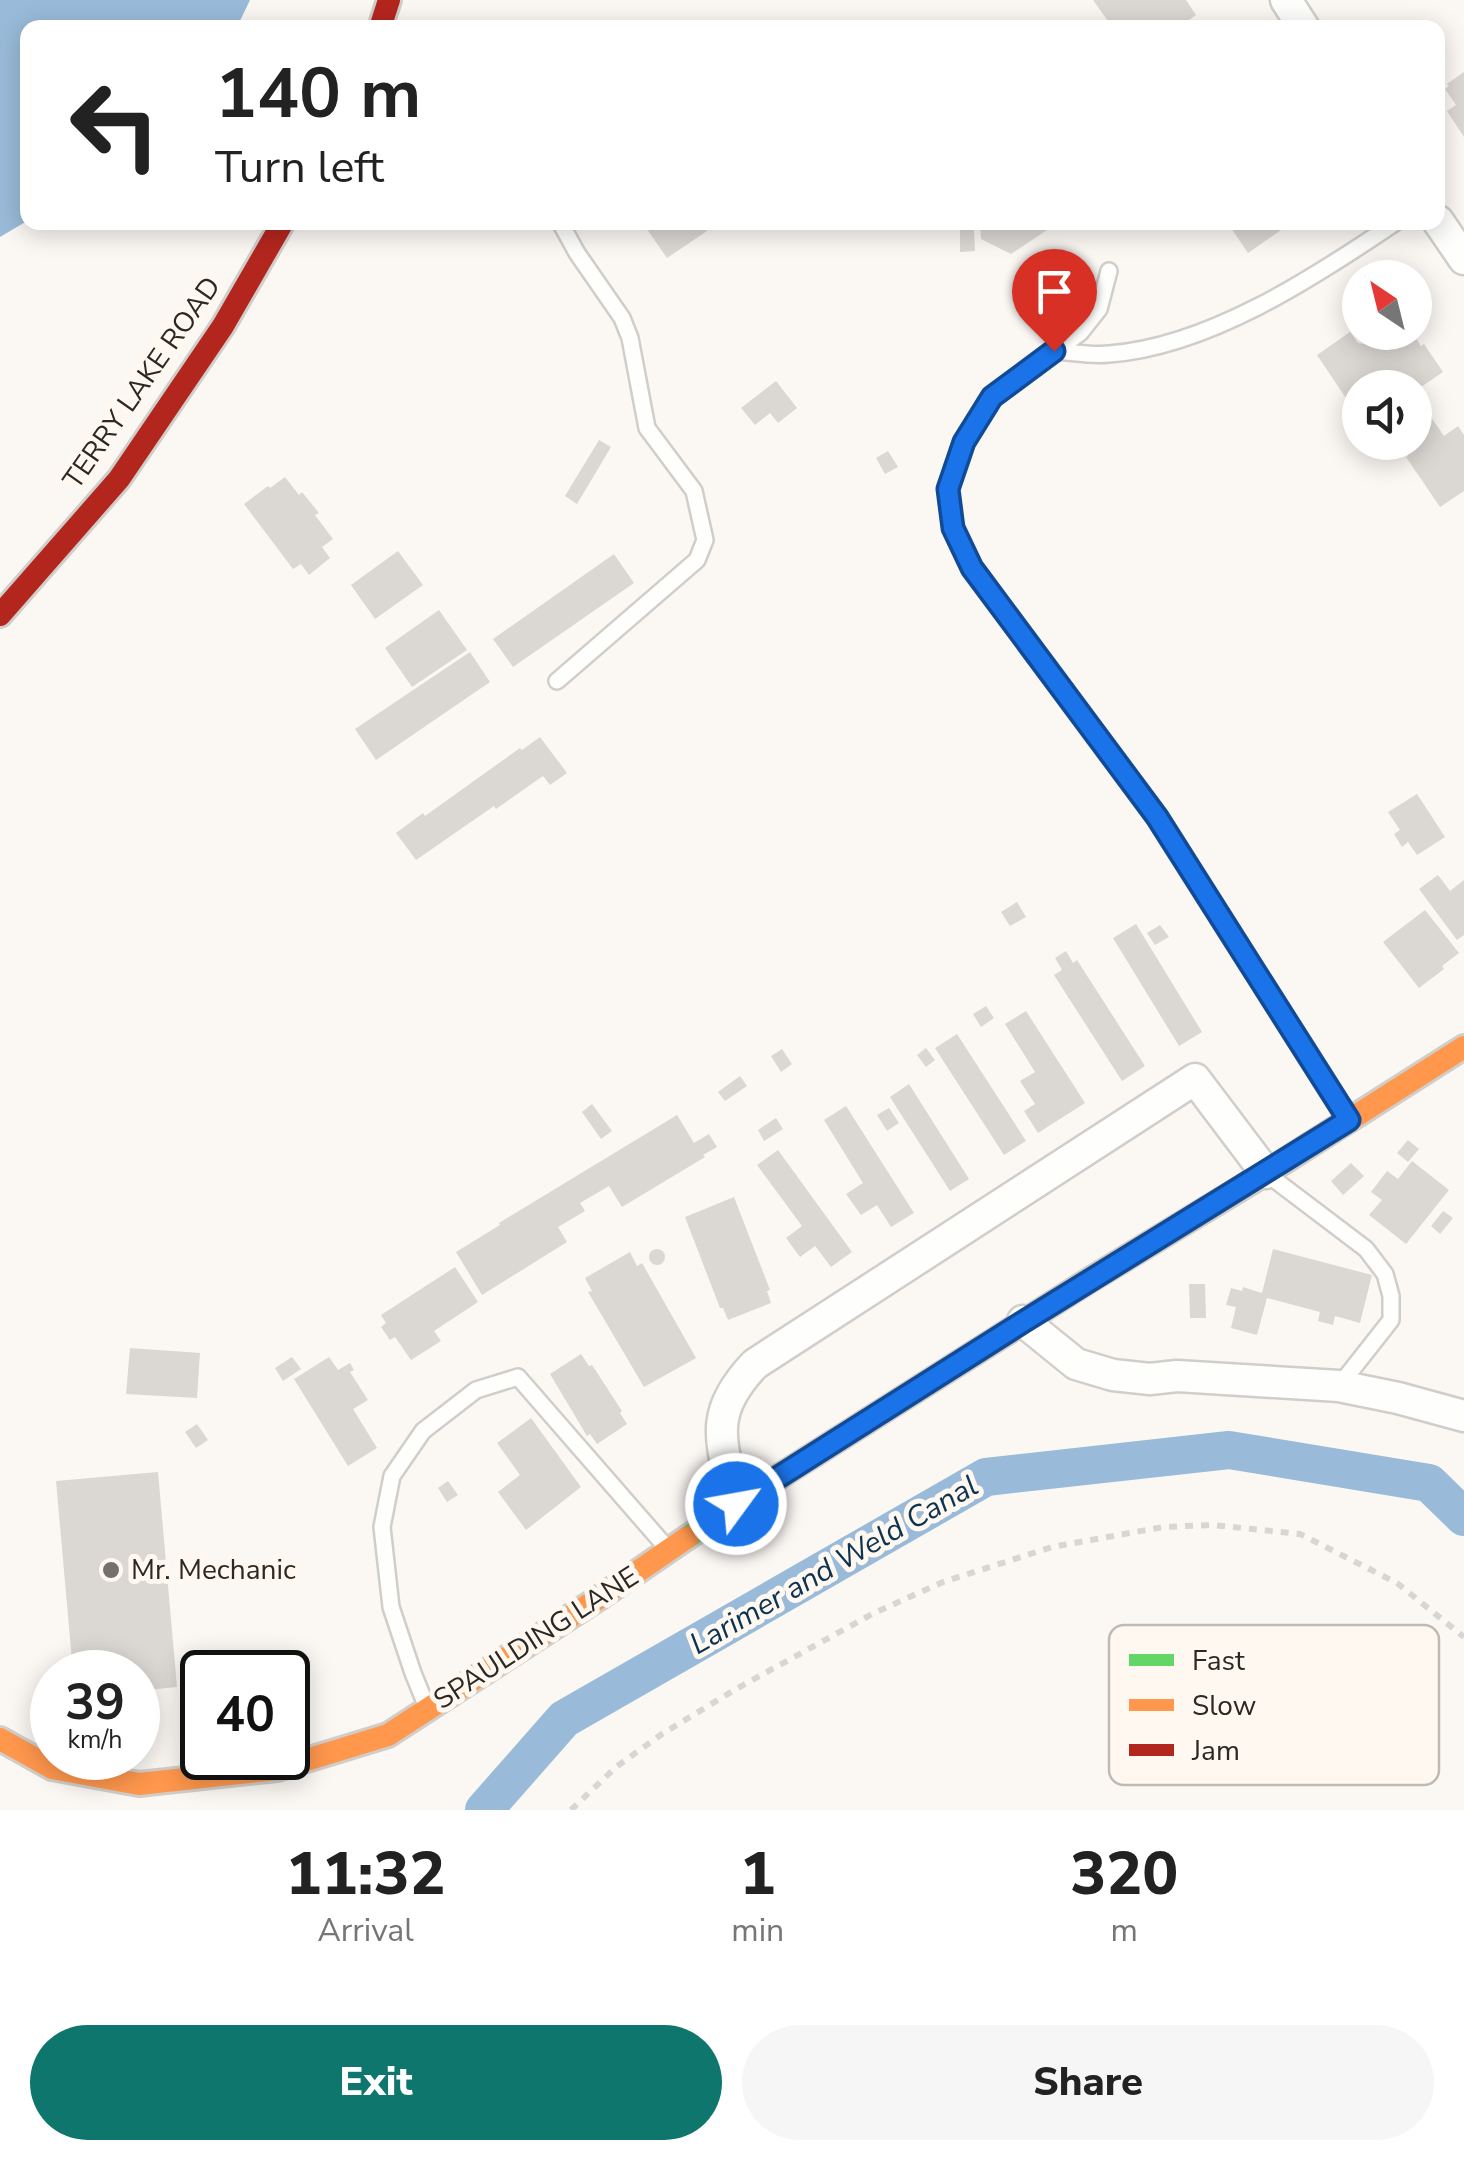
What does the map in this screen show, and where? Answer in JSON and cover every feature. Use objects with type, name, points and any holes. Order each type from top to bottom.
[{"type":"street","name":"TERRY LAKE ROAD","points":[[0,615],[118,478],[223,326],[278,230]]},
{"type":"street","points":[[1444,230],[1464,260]]},
{"type":"street","name":"SPAULDING LANE","points":[[0,1738],[52,1768],[139,1784],[277,1769],[388,1735],[736,1504],[1464,1047]]},
{"type":"street","points":[[736,1504],[720,1432],[730,1394],[755,1364],[1195,1079],[1266,1173]]},
{"type":"street","points":[[1023,1322],[1076,1364],[1112,1375],[1340,1386],[1464,1416]]},
{"type":"lane","points":[[557,681],[696,560],[704,540],[694,491],[647,428],[630,338],[622,318],[564,230]]},
{"type":"lane","points":[[1054,351],[1108,354],[1171,343],[1240,315],[1315,277],[1384,230]]},
{"type":"lane","points":[[1109,271],[1099,309],[1080,333],[992,397],[964,442],[948,489],[953,528],[972,568],[1157,817],[1349,1120]]},
{"type":"lane","points":[[1266,1173],[1366,1249],[1385,1274],[1391,1296],[1391,1320],[1340,1386]]},
{"type":"lane","points":[[428,1710],[391,1607],[382,1527],[392,1476],[423,1431],[476,1390],[518,1377],[668,1550]]},
{"type":"path","points":[[571,1810],[616,1766],[770,1670],[943,1582],[1052,1547],[1163,1526],[1213,1524],[1300,1534],[1397,1583],[1464,1637]]},
{"type":"water","points":[[0,0],[250,0],[240,20],[20,20],[20,225],[0,237]]},
{"type":"building","points":[[1093,0],[1186,0],[1196,15],[1189,20],[1107,20]]},
{"type":"building","points":[[1464,72],[1464,137],[1447,111],[1456,105],[1445,89]]},
{"type":"building","points":[[648,230],[706,230],[707,231],[667,258]]},
{"type":"building","points":[[960,230],[974,230],[975,251],[960,252]]},
{"type":"building","points":[[980,230],[1047,230],[1011,254],[981,239]]},
{"type":"building","points":[[1232,230],[1281,230],[1248,253]]},
{"type":"building","points":[[1342,338],[1342,350],[1428,350],[1443,372],[1432,379],[1432,370],[1342,370],[1342,392],[1317,355]]},
{"type":"building","points":[[776,381],[797,408],[778,423],[770,413],[755,425],[741,408]]},
{"type":"building","points":[[1432,419],[1444,436],[1458,426],[1464,435],[1464,491],[1440,507],[1408,460],[1432,460]]},
{"type":"building","points":[[599,440],[611,447],[577,504],[565,496]]},
{"type":"building","points":[[888,451],[898,467],[885,474],[876,458]]},
{"type":"building","points":[[285,477],[319,513],[315,515],[333,539],[322,547],[330,558],[309,575],[301,564],[293,569],[244,504]]},
{"type":"building","points":[[398,551],[423,585],[375,619],[351,585]]},
{"type":"building","points":[[614,554],[634,583],[513,667],[493,639]]},
{"type":"building","points":[[439,610],[467,650],[412,687],[385,648]]},
{"type":"building","points":[[470,652],[490,682],[376,760],[355,729]]},
{"type":"building","points":[[540,737],[567,773],[550,785],[543,776],[416,860],[396,833]]},
{"type":"building","points":[[1417,794],[1445,837],[1417,855],[1408,842],[1402,847],[1394,834],[1400,830],[1388,812]]},
{"type":"building","points":[[1438,875],[1450,891],[1464,880],[1464,935],[1457,940],[1419,889]]},
{"type":"building","points":[[1017,902],[1026,917],[1010,926],[1001,912]]},
{"type":"building","points":[[1425,910],[1459,953],[1419,988],[1383,942]]},
{"type":"building","points":[[1136,924],[1202,1032],[1179,1046],[1113,938]]},
{"type":"building","points":[[1160,925],[1169,937],[1155,945],[1147,933]]},
{"type":"building","points":[[1066,951],[1073,963],[1077,960],[1145,1066],[1122,1081],[1054,975],[1062,970],[1055,958]]},
{"type":"building","points":[[986,1006],[994,1018],[981,1027],[973,1014]]},
{"type":"building","points":[[1026,1011],[1085,1103],[1038,1133],[1024,1111],[1035,1104],[1020,1081],[1035,1072],[1005,1024]]},
{"type":"building","points":[[957,1034],[1026,1141],[1004,1155],[935,1048]]},
{"type":"building","points":[[926,1048],[935,1060],[926,1067],[917,1055]]},
{"type":"building","points":[[782,1049],[792,1064],[781,1072],[771,1056]]},
{"type":"building","points":[[740,1076],[747,1086],[725,1101],[718,1092]]},
{"type":"building","points":[[909,1084],[969,1179],[950,1191],[890,1097]]},
{"type":"building","points":[[592,1104],[612,1131],[601,1139],[582,1112]]},
{"type":"building","points":[[846,1106],[914,1213],[891,1227],[877,1205],[861,1215],[846,1194],[863,1183],[824,1120]]},
{"type":"building","points":[[889,1108],[899,1123],[887,1131],[877,1115]]},
{"type":"building","points":[[677,1115],[694,1143],[709,1134],[717,1147],[622,1207],[609,1186],[580,1203],[585,1211],[558,1227],[567,1242],[482,1295],[456,1252]]},
{"type":"building","points":[[776,1118],[783,1129],[764,1141],[758,1130]]},
{"type":"building","points":[[1408,1140],[1419,1149],[1408,1162],[1397,1153]]},
{"type":"building","points":[[778,1150],[852,1252],[831,1267],[815,1246],[800,1257],[786,1238],[802,1226],[757,1165]]},
{"type":"building","points":[[1412,1161],[1449,1190],[1406,1244],[1369,1215],[1382,1200],[1371,1192],[1387,1171],[1398,1179]]},
{"type":"building","points":[[1351,1163],[1364,1176],[1343,1195],[1331,1181]]},
{"type":"building","points":[[734,1197],[770,1290],[767,1291],[771,1303],[728,1320],[685,1217]]},
{"type":"building","points":[[1443,1211],[1453,1218],[1440,1234],[1431,1226]]},
{"type":"building","points":[[657,1249],[665,1257],[657,1265],[649,1257]]},
{"type":"building","points":[[1273,1249],[1372,1275],[1360,1323],[1335,1316],[1333,1325],[1318,1321],[1320,1312],[1267,1298],[1257,1335],[1231,1328],[1236,1307],[1226,1305],[1231,1288],[1262,1293]]},
{"type":"building","points":[[630,1252],[637,1266],[642,1263],[696,1358],[644,1387],[588,1292],[592,1291],[585,1278]]},
{"type":"building","points":[[455,1267],[478,1302],[434,1331],[441,1341],[411,1360],[395,1337],[390,1340],[381,1327],[386,1323],[381,1315]]},
{"type":"building","points":[[1189,1284],[1205,1284],[1206,1318],[1190,1318]]},
{"type":"building","points":[[130,1348],[200,1353],[197,1398],[126,1394]]},
{"type":"building","points":[[581,1354],[592,1365],[627,1424],[597,1444],[590,1434],[587,1436],[550,1374]]},
{"type":"building","points":[[292,1357],[301,1369],[283,1381],[275,1368]]},
{"type":"building","points":[[329,1357],[338,1370],[350,1363],[354,1370],[350,1372],[368,1400],[353,1409],[377,1448],[348,1466],[294,1379]]},
{"type":"building","points":[[531,1418],[581,1487],[526,1530],[498,1492],[520,1475],[497,1443]]},
{"type":"building","points":[[197,1424],[208,1440],[196,1448],[185,1432]]},
{"type":"building","points":[[158,1472],[177,1687],[160,1689],[160,1650],[71,1650],[56,1481]]},
{"type":"building","points":[[448,1481],[458,1495],[447,1502],[438,1488]]},
{"type":"waterway","name":"Larimer and Weld Canal","points":[[484,1810],[564,1719],[986,1477],[1229,1450],[1429,1483],[1464,1517]]},
{"type":"traffic: fast","points":[[688,1537],[1093,1278]]},
{"type":"traffic: slow","points":[[1093,1278],[1464,1047]]},
{"type":"traffic: slow","points":[[0,1739],[52,1768],[139,1784],[277,1769],[388,1735],[688,1537]]},
{"type":"traffic: jam","points":[[383,20],[389,0]]},
{"type":"traffic: jam","points":[[0,615],[119,479],[223,326],[278,230]]},
{"type":"place","name":"Mr. Mechanic","points":[[111,1570]]},
{"type":"route","points":[[736,1504],[1349,1120],[1157,817],[972,568],[953,528],[948,489],[964,442],[992,397],[1054,351]]}]
